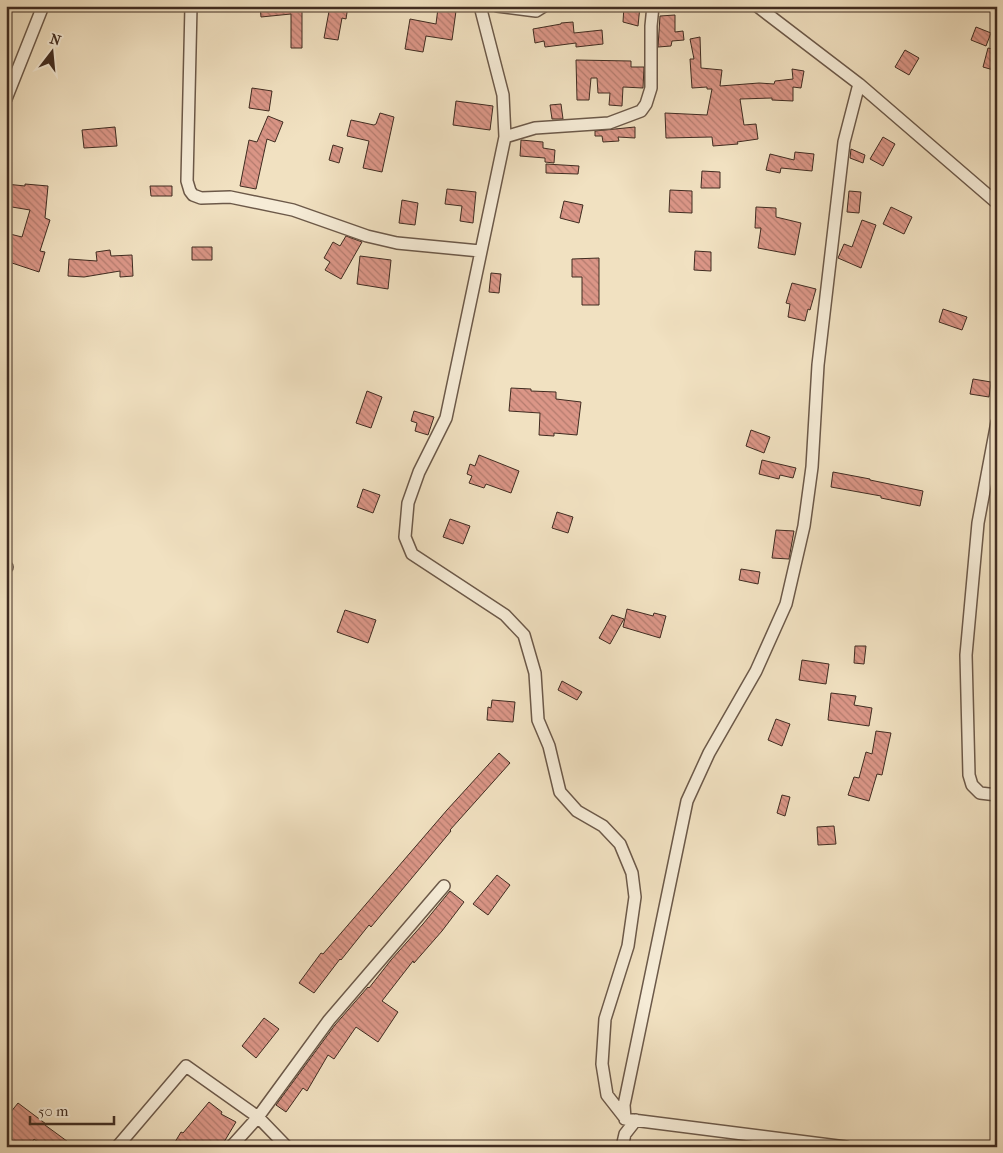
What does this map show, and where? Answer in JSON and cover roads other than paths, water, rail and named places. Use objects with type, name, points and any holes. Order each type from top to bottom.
[{"type":"street","points":[[6,98],[44,6]]},
{"type":"street","points":[[191,6],[187,180],[193,195],[201,198],[239,198],[293,210],[368,236],[397,243],[480,251]]},
{"type":"street","points":[[480,6],[503,95],[505,137],[446,418],[419,472],[408,503],[404,537],[412,554],[505,615],[524,635],[535,673],[538,720],[550,746],[560,792],[577,811],[603,826],[620,844],[632,872],[635,897],[628,946],[605,1019],[602,1064],[608,1095],[630,1119],[846,1147]]},
{"type":"street","points":[[497,6],[536,11],[544,6]]},
{"type":"street","points":[[505,137],[535,128],[609,123],[641,111],[646,104],[651,88],[651,26],[653,6]]},
{"type":"street","points":[[757,6],[859,84],[996,201]]},
{"type":"street","points":[[622,1147],[630,1119],[624,1105],[687,801],[709,753],[756,671],[786,604],[804,526],[812,466],[818,366],[844,142],[859,84]]},
{"type":"street","points":[[997,422],[978,523],[966,655],[969,774],[972,785],[980,793],[997,795]]},
{"type":"street","points":[[231,1147],[258,1117],[329,1020],[444,886]]},
{"type":"street","points":[[117,1147],[186,1066],[258,1117],[287,1147]]}]
